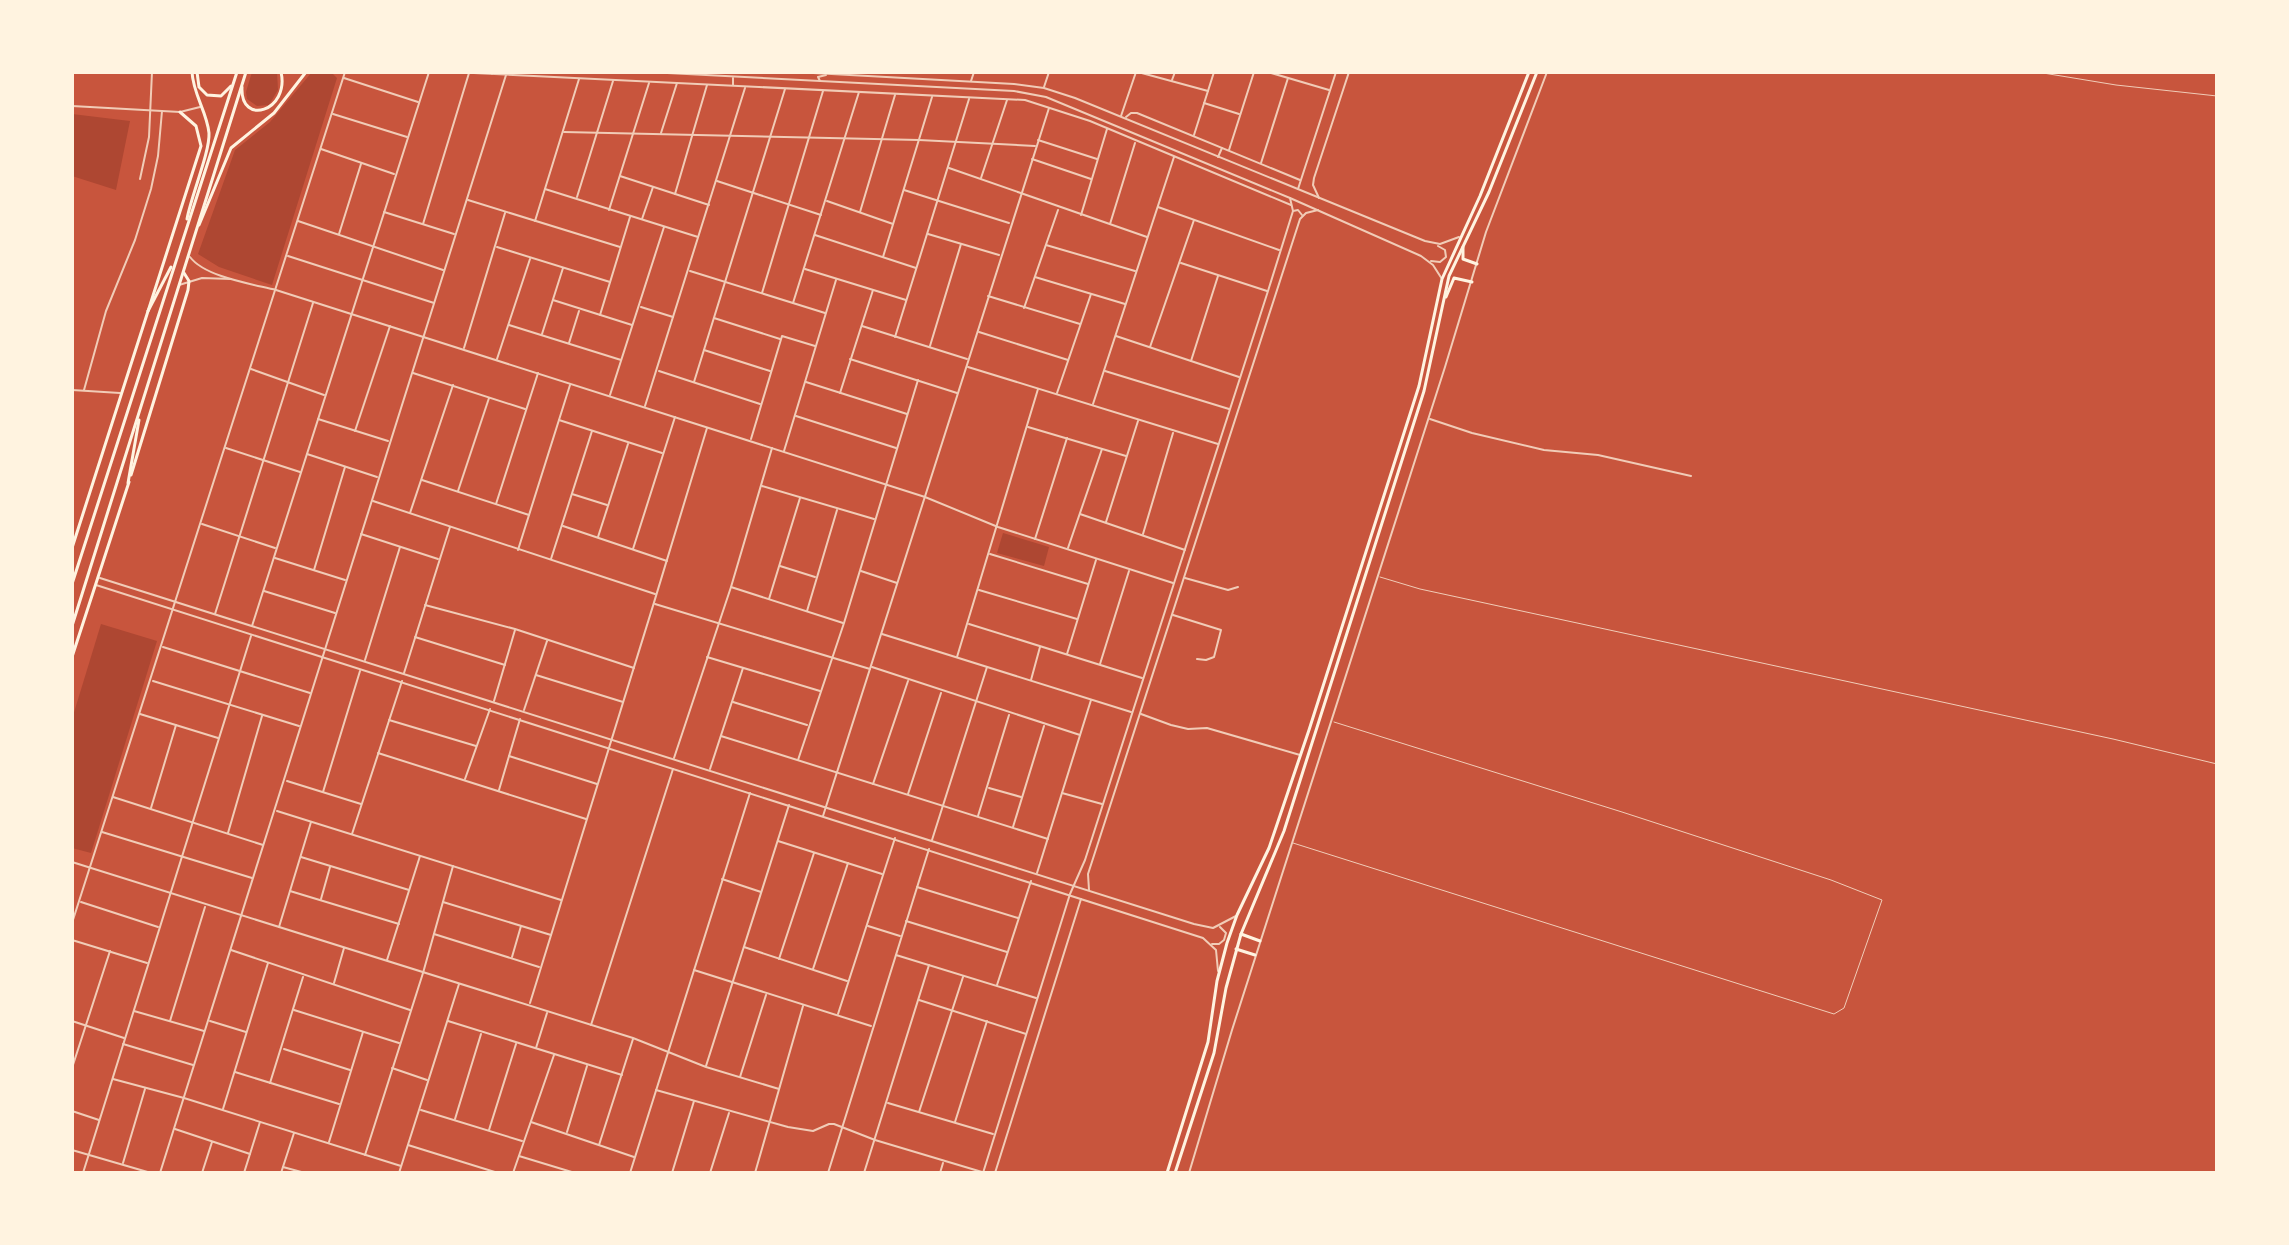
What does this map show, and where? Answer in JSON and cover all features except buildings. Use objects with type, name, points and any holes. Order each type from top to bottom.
[{"type":"main road","points":[[195,72],[200,90],[217,97],[226,93],[235,79]]},
{"type":"main road","points":[[186,231],[191,197],[209,137],[194,88],[195,72]]},
{"type":"main road","points":[[72,584],[237,72]]},
{"type":"main road","points":[[72,626],[246,72]]},
{"type":"main road","points":[[243,81],[242,95],[246,105],[260,111],[273,105],[282,85],[281,72]]},
{"type":"main road","points":[[194,236],[231,148],[274,113],[306,72]]},
{"type":"main road","points":[[1167,1173],[1206,1052],[1217,981],[1237,915],[1267,854],[1419,386],[1442,279],[1476,206],[1529,72]]},
{"type":"main road","points":[[1175,1173],[1214,1053],[1236,949],[1273,858],[1424,391],[1449,276],[1496,176],[1537,72]]},
{"type":"main road","points":[[72,548],[201,146],[196,126],[180,112]]},
{"type":"main road","points":[[1493,163],[1497,167],[1500,165]]},
{"type":"main road","points":[[1489,173],[1496,176]]},
{"type":"main road","points":[[1465,239],[1463,259],[1477,264]]},
{"type":"main road","points":[[148,311],[175,260]]},
{"type":"main road","points":[[72,657],[188,290],[189,281],[183,272]]},
{"type":"main road","points":[[1444,300],[1454,278],[1472,282]]},
{"type":"main road","points":[[128,483],[141,407]]},
{"type":"main road","points":[[1267,854],[1269,859],[1273,858]]},
{"type":"main road","points":[[1258,871],[1263,870],[1266,876]]},
{"type":"main road","points":[[1241,934],[1260,941]]},
{"type":"main road","points":[[1236,949],[1255,955]]},
{"type":"main road","points":[[1214,1007],[1219,1009],[1222,1006]]},
{"type":"main road","points":[[1211,1024],[1214,1022],[1219,1026]]},
{"type":"street","points":[[140,179],[151,110],[152,72]]},
{"type":"street","points":[[72,923],[287,256],[343,72]]},
{"type":"street","points":[[252,626],[429,72]]},
{"type":"street","points":[[453,72],[1036,102],[1090,121],[1298,210],[1302,216]]},
{"type":"street","points":[[648,72],[733,76],[821,81],[1014,91],[1046,97],[1319,210],[1430,261],[1440,262],[1446,257],[1445,250],[1435,244],[1044,88],[845,73],[820,75],[818,79],[821,81]]},
{"type":"street","points":[[786,79],[800,77],[797,72]]},
{"type":"street","points":[[797,72],[835,74]]},
{"type":"street","points":[[890,77],[892,72]]},
{"type":"street","points":[[933,79],[935,72]]},
{"type":"street","points":[[971,81],[974,72]]},
{"type":"street","points":[[1044,88],[1049,72]]},
{"type":"street","points":[[1123,118],[1137,72],[1208,91]]},
{"type":"street","points":[[1172,81],[1175,72]]},
{"type":"street","points":[[1194,136],[1214,72]]},
{"type":"street","points":[[1229,151],[1254,72]]},
{"type":"street","points":[[1268,72],[1331,90]]},
{"type":"street","points":[[1298,190],[1336,72]]},
{"type":"street","points":[[1320,199],[1315,191],[1314,178],[1349,72]]},
{"type":"street","points":[[1189,1173],[1255,955],[1429,419],[1486,232],[1547,72]]},
{"type":"street","points":[[423,224],[469,73]]},
{"type":"street","points":[[160,1173],[506,75]]},
{"type":"street","points":[[733,76],[733,85]]},
{"type":"street","points":[[342,77],[419,102]]},
{"type":"street","points":[[535,221],[580,78]]},
{"type":"street","points":[[1260,164],[1288,78]]},
{"type":"street","points":[[576,199],[613,80]]},
{"type":"street","points":[[609,210],[649,82]]},
{"type":"street","points":[[661,134],[677,83]]},
{"type":"street","points":[[675,194],[707,84]]},
{"type":"street","points":[[645,407],[746,86]]},
{"type":"street","points":[[694,382],[785,88]]},
{"type":"street","points":[[762,293],[823,90]]},
{"type":"street","points":[[793,303],[859,92]]},
{"type":"street","points":[[860,212],[896,94]]},
{"type":"street","points":[[883,257],[932,95]]},
{"type":"street","points":[[895,337],[969,97]]},
{"type":"street","points":[[980,179],[1007,99]]},
{"type":"street","points":[[1204,103],[1240,114]]},
{"type":"street","points":[[72,106],[180,112],[201,106]]},
{"type":"street","points":[[823,816],[1049,106]]},
{"type":"street","points":[[84,390],[106,311],[135,240],[151,189],[162,111]]},
{"type":"street","points":[[1123,118],[1135,112],[1301,181]]},
{"type":"street","points":[[331,113],[408,137]]},
{"type":"street","points":[[1090,121],[1093,115]]},
{"type":"street","points":[[1131,131],[1138,129],[1138,124]]},
{"type":"street","points":[[1080,216],[1108,129]]},
{"type":"street","points":[[564,132],[919,140],[1036,146]]},
{"type":"street","points":[[1167,146],[1164,139],[1169,137]]},
{"type":"street","points":[[1038,140],[1098,159]]},
{"type":"street","points":[[1109,225],[1136,141]]},
{"type":"street","points":[[1218,157],[1222,148]]},
{"type":"street","points":[[320,149],[395,175]]},
{"type":"street","points":[[1093,405],[1174,157]]},
{"type":"street","points":[[1032,159],[1092,179]]},
{"type":"street","points":[[339,235],[361,163]]},
{"type":"street","points":[[948,168],[1148,237]]},
{"type":"street","points":[[620,176],[710,205]]},
{"type":"street","points":[[717,181],[822,215]]},
{"type":"street","points":[[642,220],[653,187]]},
{"type":"street","points":[[545,189],[700,237]]},
{"type":"street","points":[[904,190],[1010,223]]},
{"type":"street","points":[[656,1090],[813,1131],[829,1124],[843,1127],[983,1173],[1070,894],[1103,804],[1268,291],[1293,208],[1290,198]]},
{"type":"street","points":[[467,200],[620,247]]},
{"type":"street","points":[[827,201],[894,224]]},
{"type":"street","points":[[1158,207],[1280,251]]},
{"type":"street","points":[[1024,308],[1059,208]]},
{"type":"street","points":[[1302,216],[1319,210]]},
{"type":"street","points":[[384,212],[456,235]]},
{"type":"street","points":[[463,350],[506,212]]},
{"type":"street","points":[[600,315],[630,216]]},
{"type":"street","points":[[1090,891],[1088,874],[1302,216]]},
{"type":"street","points":[[1150,347],[1194,220]]},
{"type":"street","points":[[298,221],[444,271]]},
{"type":"street","points":[[610,396],[664,227]]},
{"type":"street","points":[[927,234],[1000,256]]},
{"type":"street","points":[[815,235],[917,268]]},
{"type":"street","points":[[1435,244],[1459,237]]},
{"type":"street","points":[[929,348],[961,244]]},
{"type":"street","points":[[1046,245],[1137,271]]},
{"type":"street","points":[[495,246],[610,282]]},
{"type":"street","points":[[188,254],[198,266],[236,279],[886,484],[998,527],[1174,583]]},
{"type":"street","points":[[287,256],[434,303]]},
{"type":"street","points":[[496,360],[530,257]]},
{"type":"street","points":[[1430,261],[1442,279]]},
{"type":"street","points":[[1179,262],[1268,291]]},
{"type":"street","points":[[541,335],[563,268]]},
{"type":"street","points":[[804,269],[907,300]]},
{"type":"street","points":[[689,270],[826,313]]},
{"type":"street","points":[[1191,361],[1218,275]]},
{"type":"street","points":[[1035,277],[1126,304]]},
{"type":"street","points":[[179,285],[202,278],[236,279]]},
{"type":"street","points":[[784,452],[836,280]]},
{"type":"street","points":[[840,393],[873,290]]},
{"type":"street","points":[[1057,394],[1091,294]]},
{"type":"street","points":[[988,296],[1081,324]]},
{"type":"street","points":[[553,300],[633,326]]},
{"type":"street","points":[[215,614],[313,302]]},
{"type":"street","points":[[639,306],[674,317]]},
{"type":"street","points":[[569,344],[580,308]]},
{"type":"street","points":[[714,318],[781,339]]},
{"type":"street","points":[[509,325],[622,361]]},
{"type":"street","points":[[355,431],[390,326]]},
{"type":"street","points":[[862,326],[968,360]]},
{"type":"street","points":[[977,332],[1069,360]]},
{"type":"street","points":[[750,441],[782,336],[816,346]]},
{"type":"street","points":[[1115,336],[1240,377]]},
{"type":"street","points":[[704,350],[771,371]]},
{"type":"street","points":[[850,359],[958,393]]},
{"type":"street","points":[[966,366],[1219,445]]},
{"type":"street","points":[[250,369],[325,395]]},
{"type":"street","points":[[658,370],[761,404]]},
{"type":"street","points":[[1104,371],[1230,409]]},
{"type":"street","points":[[411,372],[526,409]]},
{"type":"street","points":[[496,504],[538,373]]},
{"type":"street","points":[[798,760],[844,623],[918,380]]},
{"type":"street","points":[[805,382],[908,414]]},
{"type":"street","points":[[518,550],[571,384]]},
{"type":"street","points":[[410,513],[453,385]]},
{"type":"street","points":[[957,657],[1038,389]]},
{"type":"street","points":[[72,390],[121,394]]},
{"type":"street","points":[[458,492],[489,398]]},
{"type":"street","points":[[794,416],[897,449]]},
{"type":"street","points":[[633,549],[675,417]]},
{"type":"street","points":[[318,419],[389,442]]},
{"type":"street","points":[[1429,419],[1544,450],[1598,455],[1691,476]]},
{"type":"street","points":[[559,420],[663,454]]},
{"type":"street","points":[[1105,523],[1139,420]]},
{"type":"street","points":[[529,1006],[611,739],[636,668],[707,427]]},
{"type":"street","points":[[1027,427],[1127,457]]},
{"type":"street","points":[[550,560],[592,431]]},
{"type":"street","points":[[1143,535],[1174,431]]},
{"type":"street","points":[[1035,539],[1067,438]]},
{"type":"street","points":[[598,538],[628,443]]},
{"type":"street","points":[[224,448],[301,472]]},
{"type":"street","points":[[673,759],[731,587],[772,448]]},
{"type":"street","points":[[1068,549],[1102,449]]},
{"type":"street","points":[[307,454],[378,478]]},
{"type":"street","points":[[314,570],[345,467]]},
{"type":"street","points":[[421,479],[529,515]]},
{"type":"street","points":[[762,486],[875,520]]},
{"type":"street","points":[[572,494],[608,506]]},
{"type":"street","points":[[769,600],[800,497]]},
{"type":"street","points":[[372,501],[657,595]]},
{"type":"street","points":[[806,612],[837,509]]},
{"type":"street","points":[[1080,514],[1185,550]]},
{"type":"street","points":[[200,524],[277,549]]},
{"type":"street","points":[[562,525],[667,561]]},
{"type":"street","points":[[403,674],[450,527]]},
{"type":"street","points":[[361,534],[439,559]]},
{"type":"street","points":[[1189,536],[1192,539],[1197,537]]},
{"type":"street","points":[[364,662],[400,547]]},
{"type":"street","points":[[989,554],[1088,584]]},
{"type":"street","points":[[274,558],[346,581]]},
{"type":"street","points":[[1067,655],[1096,558]]},
{"type":"street","points":[[1182,559],[1186,558],[1189,562]]},
{"type":"street","points":[[780,566],[816,577]]},
{"type":"street","points":[[1100,665],[1129,569]]},
{"type":"street","points":[[859,571],[898,583]]},
{"type":"street","points":[[98,577],[1073,887],[1194,924],[1223,929],[1225,937],[1219,944],[1211,944]]},
{"type":"street","points":[[1184,578],[1228,590],[1238,587]]},
{"type":"street","points":[[95,584],[1203,938],[1218,956],[1217,981]]},
{"type":"street","points":[[731,587],[844,623]]},
{"type":"street","points":[[263,590],[336,613]]},
{"type":"street","points":[[978,590],[1077,619]]},
{"type":"street","points":[[654,603],[1080,735]]},
{"type":"street","points":[[183,612],[187,605]]},
{"type":"street","points":[[425,605],[515,629],[636,668]]},
{"type":"street","points":[[1172,614],[1221,630],[1214,657],[1197,659]]},
{"type":"street","points":[[968,624],[1143,679]]},
{"type":"street","points":[[494,702],[515,629]]},
{"type":"street","points":[[83,1173],[251,634]]},
{"type":"street","points":[[882,634],[1132,713]]},
{"type":"street","points":[[415,637],[505,665]]},
{"type":"street","points":[[524,712],[548,640]]},
{"type":"street","points":[[161,647],[311,693]]},
{"type":"street","points":[[315,654],[317,647]]},
{"type":"street","points":[[1030,681],[1041,647]]},
{"type":"street","points":[[330,659],[332,652]]},
{"type":"street","points":[[705,657],[821,691]]},
{"type":"street","points":[[709,771],[743,667]]},
{"type":"street","points":[[931,841],[987,667]]},
{"type":"street","points":[[323,792],[361,669]]},
{"type":"street","points":[[536,675],[624,702]]},
{"type":"street","points":[[150,680],[300,727]]},
{"type":"street","points":[[873,784],[909,680]]},
{"type":"street","points":[[352,835],[402,681]]},
{"type":"street","points":[[908,795],[942,691]]},
{"type":"street","points":[[1037,875],[1091,700]]},
{"type":"street","points":[[732,701],[808,725]]},
{"type":"street","points":[[464,780],[490,709]]},
{"type":"street","points":[[978,817],[1010,713]]},
{"type":"street","points":[[140,714],[219,738]]},
{"type":"street","points":[[1140,714],[1188,729],[1207,728],[1300,755]]},
{"type":"street","points":[[227,834],[262,715]]},
{"type":"street","points":[[498,791],[520,719]]},
{"type":"street","points":[[389,720],[476,746]]},
{"type":"street","points":[[1012,828],[1045,724]]},
{"type":"street","points":[[151,809],[176,725]]},
{"type":"street","points":[[598,744],[602,741],[601,736]]},
{"type":"street","points":[[721,736],[1048,839]]},
{"type":"street","points":[[620,751],[619,746],[623,743]]},
{"type":"street","points":[[378,753],[587,819]]},
{"type":"street","points":[[509,756],[598,784]]},
{"type":"street","points":[[591,1025],[673,768]]},
{"type":"street","points":[[284,780],[362,804]]},
{"type":"street","points":[[987,787],[1022,798]]},
{"type":"street","points":[[630,1173],[750,792]]},
{"type":"street","points":[[1062,793],[1103,804]]},
{"type":"street","points":[[113,797],[264,846]]},
{"type":"street","points":[[811,812],[813,804]]},
{"type":"street","points":[[706,1067],[789,805]]},
{"type":"street","points":[[830,818],[829,813],[833,810]]},
{"type":"street","points":[[275,811],[562,900]]},
{"type":"street","points":[[279,928],[311,822]]},
{"type":"street","points":[[102,832],[254,878]]},
{"type":"street","points":[[837,1016],[895,838]]},
{"type":"street","points":[[778,841],[883,874]]},
{"type":"street","points":[[828,1173],[929,849]]},
{"type":"street","points":[[779,959],[814,853]]},
{"type":"street","points":[[387,961],[420,856]]},
{"type":"street","points":[[301,857],[409,890]]},
{"type":"street","points":[[72,862],[633,1038],[706,1067],[779,1089]]},
{"type":"street","points":[[813,969],[848,863]]},
{"type":"street","points":[[1003,872],[1005,865]]},
{"type":"street","points":[[321,900],[330,866]]},
{"type":"street","points":[[365,1155],[412,1010],[453,866]]},
{"type":"street","points":[[722,879],[762,892]]},
{"type":"street","points":[[997,986],[1031,881]]},
{"type":"street","points":[[917,887],[1019,919]]},
{"type":"street","points":[[290,891],[399,924]]},
{"type":"street","points":[[995,1173],[1081,897]]},
{"type":"street","points":[[79,902],[160,928]]},
{"type":"street","points":[[442,902],[551,935]]},
{"type":"street","points":[[170,1021],[205,905]]},
{"type":"street","points":[[1217,926],[1237,915]]},
{"type":"street","points":[[906,921],[1008,952]]},
{"type":"street","points":[[866,925],[901,936]]},
{"type":"street","points":[[512,959],[521,926]]},
{"type":"street","points":[[433,934],[541,967]]},
{"type":"street","points":[[72,940],[148,964]]},
{"type":"street","points":[[744,947],[848,981]]},
{"type":"street","points":[[334,985],[344,948]]},
{"type":"street","points":[[231,950],[412,1010]]},
{"type":"street","points":[[72,1068],[110,951]]},
{"type":"street","points":[[895,955],[1037,998]]},
{"type":"street","points":[[223,1110],[268,963]]},
{"type":"street","points":[[864,1173],[929,965]]},
{"type":"street","points":[[694,970],[872,1027]]},
{"type":"street","points":[[270,1083],[303,975]]},
{"type":"street","points":[[919,1112],[963,976]]},
{"type":"street","points":[[399,1173],[459,984]]},
{"type":"street","points":[[740,1078],[767,993]]},
{"type":"street","points":[[918,1000],[1026,1034]]},
{"type":"street","points":[[755,1173],[803,1005]]},
{"type":"street","points":[[293,1010],[400,1043]]},
{"type":"street","points":[[134,1011],[205,1032]]},
{"type":"street","points":[[536,1049],[548,1011]]},
{"type":"street","points":[[209,1020],[247,1033]]},
{"type":"street","points":[[72,1021],[125,1038]]},
{"type":"street","points":[[447,1021],[622,1075]]},
{"type":"street","points":[[955,1123],[987,1021]]},
{"type":"street","points":[[328,1143],[363,1032]]},
{"type":"street","points":[[455,1121],[482,1032]]},
{"type":"street","points":[[599,1145],[633,1038]]},
{"type":"street","points":[[489,1131],[516,1043]]},
{"type":"street","points":[[123,1044],[194,1066]]},
{"type":"street","points":[[282,1048],[351,1070]]},
{"type":"street","points":[[513,1173],[554,1054]]},
{"type":"street","points":[[566,1134],[587,1065]]},
{"type":"street","points":[[392,1068],[429,1080]]},
{"type":"street","points":[[235,1072],[340,1105]]},
{"type":"street","points":[[113,1079],[401,1166]]},
{"type":"street","points":[[122,1164],[145,1088]]},
{"type":"street","points":[[672,1173],[694,1101]]},
{"type":"street","points":[[887,1103],[995,1134]]},
{"type":"street","points":[[419,1110],[524,1142]]},
{"type":"street","points":[[72,1111],[100,1120]]},
{"type":"street","points":[[710,1173],[730,1111]]},
{"type":"street","points":[[244,1173],[260,1122]]},
{"type":"street","points":[[531,1122],[635,1157]]},
{"type":"street","points":[[997,1127],[1008,1130]]},
{"type":"street","points":[[174,1129],[250,1154]]},
{"type":"street","points":[[281,1173],[294,1132]]},
{"type":"street","points":[[202,1173],[212,1141]]},
{"type":"street","points":[[408,1145],[498,1173]]},
{"type":"street","points":[[991,1145],[1003,1148]]},
{"type":"street","points":[[72,1150],[151,1173]]},
{"type":"street","points":[[518,1156],[575,1173]]},
{"type":"street","points":[[940,1173],[944,1161]]},
{"type":"street","points":[[550,1173],[552,1166]]},
{"type":"street","points":[[283,1167],[305,1173]]},
{"type":"lane","points":[[2037,72],[2116,85],[2217,96]]},
{"type":"lane","points":[[1377,576],[1420,589],[2099,735],[2217,764]]},
{"type":"lane","points":[[1293,843],[1830,1014],[1844,1008],[1882,900],[1831,880],[1622,812],[1331,721]]},
{"type":"shaded area","points":[[252,72],[277,72],[278,90],[269,105],[257,106],[247,99]]},
{"type":"shaded area","points":[[312,72],[331,72],[337,78],[272,285],[219,267],[198,254],[235,150],[270,122]]},
{"type":"shaded area","points":[[72,114],[130,121],[116,190],[72,176]]},
{"type":"shaded area","points":[[1003,533],[1049,547],[1044,566],[997,553]]},
{"type":"shaded area","points":[[101,624],[157,641],[91,853],[72,848],[72,719]]}]
